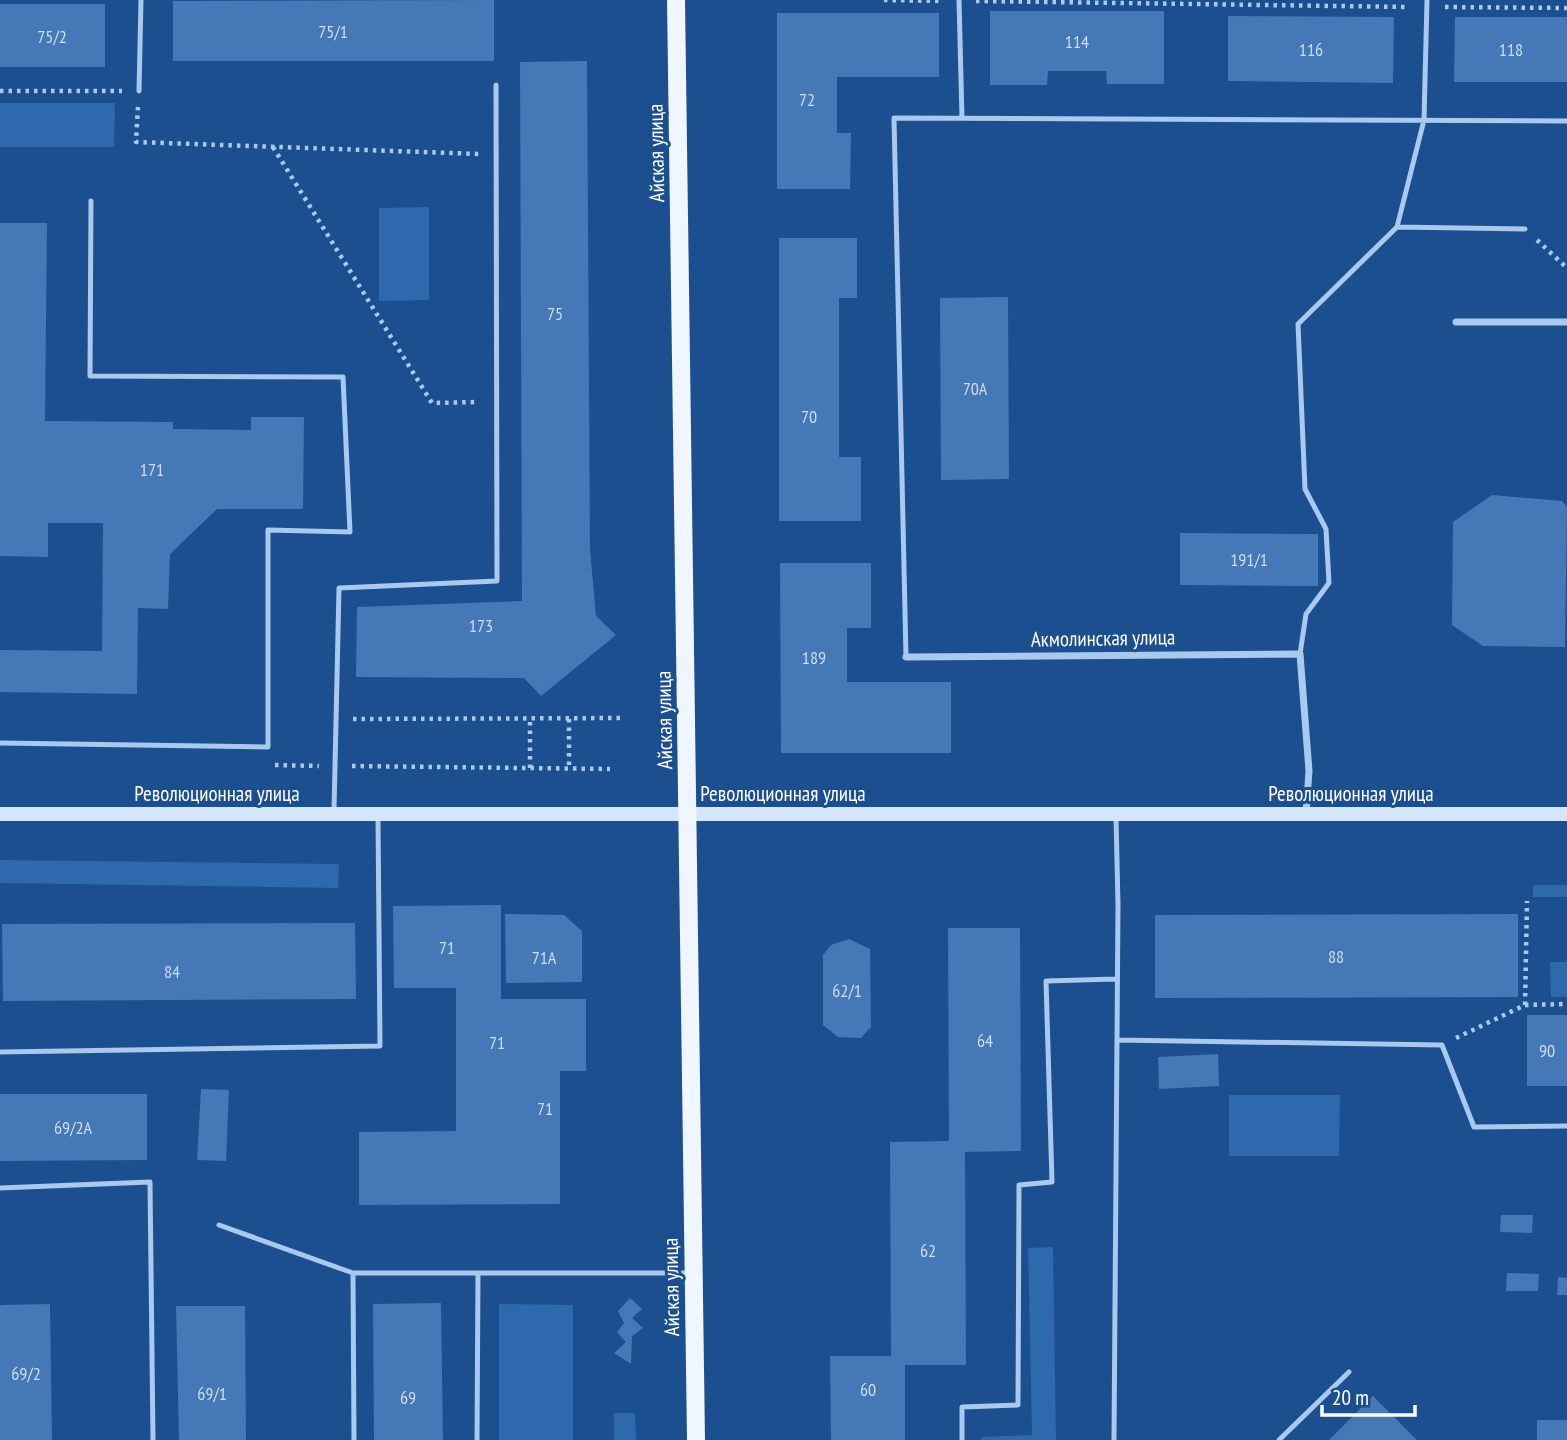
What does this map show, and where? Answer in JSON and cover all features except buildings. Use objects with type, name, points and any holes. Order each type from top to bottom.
[{"type":"main road","name":"Айская улица","points":[[676,0],[696,1440]]},
{"type":"main road","name":"Революционная улица","points":[[0,814],[1567,814]]},
{"type":"street","points":[[1456,322],[1567,322]]},
{"type":"street","name":"Акмолинская улица","points":[[906,657],[1300,654]]},
{"type":"street","points":[[1300,654],[1308,771],[1306,814]]},
{"type":"lane","points":[[139,91],[141,0]]},
{"type":"lane","points":[[959,0],[962,118]]},
{"type":"lane","points":[[1300,654],[1306,614],[1329,583],[1326,529],[1305,489],[1298,324],[1397,227],[1424,120],[1427,0]]},
{"type":"lane","points":[[334,814],[339,588],[497,581],[496,85]]},
{"type":"lane","points":[[906,657],[894,118],[1567,121]]},
{"type":"lane","points":[[0,743],[268,747],[268,530],[350,532],[343,377],[90,376],[91,201]]},
{"type":"lane","points":[[1397,227],[1525,229]]},
{"type":"lane","points":[[0,1052],[380,1046],[378,814]]},
{"type":"lane","points":[[1114,1440],[1116,814]]},
{"type":"lane","points":[[962,1440],[961,1407],[1018,1405],[1019,1185],[1052,1182],[1046,981],[1116,979]]},
{"type":"lane","points":[[1117,1040],[1442,1045],[1474,1126],[1567,1126]]},
{"type":"lane","points":[[0,1188],[150,1182],[153,1440]]},
{"type":"lane","points":[[219,1225],[353,1273],[694,1273]]},
{"type":"lane","points":[[353,1273],[354,1440]]},
{"type":"lane","points":[[477,1440],[478,1273]]},
{"type":"lane","points":[[1279,1440],[1349,1372]]},
{"type":"path","points":[[884,0],[1567,8]]},
{"type":"path","points":[[0,91],[139,91],[136,142],[496,155]]},
{"type":"path","points":[[272,146],[432,404],[497,401]]},
{"type":"path","points":[[1525,229],[1567,268]]},
{"type":"path","points":[[530,718],[530,768]]},
{"type":"path","points":[[336,719],[625,718]]},
{"type":"path","points":[[569,719],[569,769]]},
{"type":"path","points":[[265,765],[610,769]]},
{"type":"path","points":[[1525,1005],[1527,901]]},
{"type":"path","points":[[1442,1045],[1525,1005],[1567,1004]]},
{"type":"shaded area","points":[[0,103],[115,103],[114,147],[0,147]]},
{"type":"shaded area","points":[[429,207],[429,300],[379,301],[379,208]]},
{"type":"shaded area","points":[[0,860],[339,864],[338,888],[0,883]]},
{"type":"shaded area","points":[[1533,885],[1567,885],[1567,897],[1533,897]]},
{"type":"shaded area","points":[[1550,962],[1567,962],[1567,997],[1551,997]]},
{"type":"shaded area","points":[[1229,1095],[1340,1095],[1339,1156],[1229,1156]]},
{"type":"shaded area","points":[[1053,1247],[1056,1440],[981,1440],[981,1437],[1032,1435],[1028,1248]]},
{"type":"shaded area","points":[[499,1304],[573,1305],[573,1440],[499,1440]]},
{"type":"shaded area","points":[[614,1413],[635,1413],[636,1440],[614,1440]]}]
